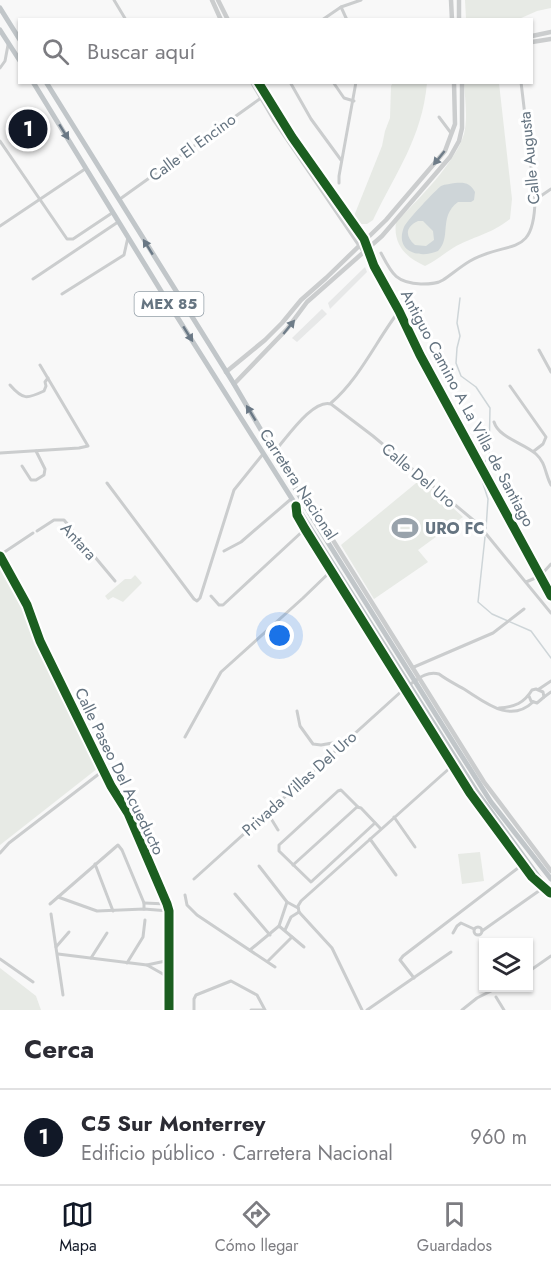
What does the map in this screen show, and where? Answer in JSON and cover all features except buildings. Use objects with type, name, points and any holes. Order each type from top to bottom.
[{"type":"highway","points":[[0,8],[18,37]]},
{"type":"highway","points":[[0,30],[18,58]]},
{"type":"highway","name":"Carretera Nacional","points":[[34,84],[296,506],[306,526],[477,792],[522,848],[551,879]]},
{"type":"highway","name":"Carretera Nacional","points":[[47,84],[234,384],[312,517],[550,894]]},
{"type":"street","points":[[114,0],[125,18]]},
{"type":"street","points":[[212,0],[220,18]]},
{"type":"street","points":[[218,0],[227,18]]},
{"type":"street","points":[[325,18],[341,7],[361,0]]},
{"type":"street","points":[[451,0],[452,18]]},
{"type":"street","points":[[459,0],[459,18]]},
{"type":"street","points":[[341,7],[346,18]]},
{"type":"street","points":[[533,36],[551,32]]},
{"type":"street","points":[[533,42],[551,39]]},
{"type":"street","points":[[0,68],[5,61],[9,44]]},
{"type":"street","points":[[253,84],[262,97]]},
{"type":"street","name":"Antiguo Camino A La Villa de Santiago","points":[[259,84],[262,97],[292,137],[362,241],[369,261],[399,311],[429,373],[551,596]]},
{"type":"street","points":[[291,84],[341,160]]},
{"type":"street","points":[[334,84],[344,98],[354,101]]},
{"type":"street","points":[[339,183],[341,160],[356,84]]},
{"type":"street","points":[[226,372],[265,340],[301,300],[383,222],[445,151],[452,134],[455,116],[454,84]]},
{"type":"street","points":[[234,384],[287,330],[304,306],[389,228],[454,151],[459,141],[464,118],[462,84]]},
{"type":"street","name":"Calle Augusta","points":[[381,253],[393,273],[405,283],[431,284],[441,282],[470,261],[513,247],[526,239],[535,219],[536,200],[521,84]]},
{"type":"street","name":"Calle El Encino","points":[[119,199],[262,97]]},
{"type":"street","points":[[439,117],[452,134]]},
{"type":"street","points":[[0,141],[69,240],[114,212]]},
{"type":"street","points":[[0,226],[87,168]]},
{"type":"street","points":[[536,200],[551,189]]},
{"type":"street","points":[[33,279],[119,221]]},
{"type":"street","points":[[383,222],[389,228]]},
{"type":"street","points":[[62,294],[124,255],[128,236]]},
{"type":"street","points":[[274,452],[315,407],[325,402],[331,404],[351,382],[399,311]]},
{"type":"street","points":[[265,340],[270,347]]},
{"type":"street","points":[[539,350],[551,372]]},
{"type":"street","points":[[0,453],[88,446],[40,364]]},
{"type":"street","points":[[10,385],[18,394],[30,397],[44,391],[48,378]]},
{"type":"street","points":[[510,386],[546,437],[543,444],[533,452]]},
{"type":"street","name":"Calle Del Uro","points":[[331,404],[373,435],[478,524],[551,613]]},
{"type":"street","points":[[494,422],[499,431],[533,452],[543,462],[551,485]]},
{"type":"street","points":[[22,466],[31,480],[44,475],[45,469],[36,451]]},
{"type":"street","points":[[107,483],[194,599],[198,600],[234,490],[263,454]]},
{"type":"street","name":"MEX 85","points":[[295,487],[306,497],[484,782],[551,871]]},
{"type":"street","points":[[224,551],[241,542],[291,499]]},
{"type":"street","name":"Antara","points":[[0,555],[54,520],[64,520],[115,581]]},
{"type":"street","points":[[211,596],[219,605],[223,604],[306,526]]},
{"type":"street","name":"MEX 85","points":[[306,526],[331,571],[477,802],[522,865],[550,894]]},
{"type":"street","name":"Calle Paseo Del Acueducto","points":[[0,555],[27,605],[44,650],[111,786],[128,813],[167,904],[170,960],[169,1010]]},
{"type":"street","points":[[526,582],[540,576],[551,564]]},
{"type":"street","points":[[185,737],[220,672],[331,571]]},
{"type":"street","points":[[395,674],[405,672],[412,665],[493,633],[524,609]]},
{"type":"street","points":[[420,678],[428,673],[439,674],[497,709],[506,712],[526,709],[533,702],[537,703],[551,692]]},
{"type":"street","name":"Privada Villas Del Uro","points":[[194,879],[342,744],[405,688],[420,678]]},
{"type":"street","points":[[497,709],[514,706],[529,696],[532,690],[539,689],[551,681]]},
{"type":"street","points":[[539,689],[543,692],[544,698]]},
{"type":"street","points":[[415,705],[417,695],[424,693],[430,696]]},
{"type":"street","points":[[529,696],[533,702]]},
{"type":"street","points":[[297,711],[300,726],[313,744],[338,742],[342,744]]},
{"type":"street","points":[[285,930],[301,901],[454,765]]},
{"type":"street","points":[[0,852],[104,770]]},
{"type":"street","points":[[375,823],[313,882],[309,882],[279,851],[279,845],[341,790],[358,807],[375,823],[381,829]]},
{"type":"street","points":[[293,865],[358,807]]},
{"type":"street","points":[[267,812],[278,830]]},
{"type":"street","points":[[394,817],[415,847]]},
{"type":"street","points":[[370,839],[396,875]]},
{"type":"street","points":[[50,904],[118,845],[144,903],[144,909]]},
{"type":"street","points":[[95,864],[113,911]]},
{"type":"street","points":[[414,978],[401,964],[402,956],[522,865]]},
{"type":"street","points":[[259,866],[287,902],[298,910],[333,951],[362,1010]]},
{"type":"street","points":[[453,933],[456,926],[461,923],[474,929],[475,934],[478,935],[543,888]]},
{"type":"street","points":[[235,894],[270,935]]},
{"type":"street","points":[[185,895],[190,909],[275,967]]},
{"type":"street","points":[[58,897],[88,909],[169,911]]},
{"type":"street","points":[[250,950],[279,926],[287,902]]},
{"type":"street","points":[[144,903],[167,904]]},
{"type":"street","points":[[285,912],[291,917]]},
{"type":"street","points":[[51,914],[63,995]]},
{"type":"street","points":[[127,963],[143,937],[145,920]]},
{"type":"street","points":[[279,926],[304,947]]},
{"type":"street","points":[[56,947],[69,932]]},
{"type":"street","points":[[91,958],[107,933]]},
{"type":"street","points":[[268,962],[292,937]]},
{"type":"street","points":[[367,1010],[451,952]]},
{"type":"street","points":[[58,954],[127,963],[147,964],[170,960]]},
{"type":"street","points":[[533,969],[551,956]]},
{"type":"street","points":[[0,959],[33,982]]},
{"type":"street","points":[[147,964],[170,978]]},
{"type":"street","points":[[194,1010],[196,995],[231,981],[259,996],[265,1010],[251,1010]]},
{"type":"street","points":[[462,1010],[487,992]]},
{"type":"street","points":[[496,997],[504,1010]]},
{"type":"shaded area","points":[[465,0],[551,0],[551,8],[521,18],[466,18]]},
{"type":"shaded area","points":[[392,84],[427,84],[420,121],[407,154],[373,220],[367,224],[358,224],[354,216],[382,146],[390,118]]},
{"type":"shaded area","points":[[464,84],[499,84],[512,199],[510,219],[495,229],[453,248],[425,266],[402,249],[396,237],[396,222],[435,181],[453,157],[464,134],[466,108]]},
{"type":"shaded area","points":[[462,183],[469,185],[475,192],[474,200],[458,202],[452,208],[448,214],[444,240],[438,251],[417,254],[406,248],[402,236],[406,223],[441,186]],"holes":[[[423,221],[433,231],[434,240],[426,246],[415,245],[409,238],[408,232],[414,223]]]},
{"type":"shaded area","points":[[365,267],[367,272],[330,309],[328,303]]},
{"type":"shaded area","points":[[322,309],[327,314],[297,342],[292,338]]},
{"type":"shaded area","name":"URO FC","points":[[421,479],[463,517],[418,550],[428,562],[374,599],[341,545]]},
{"type":"shaded area","points":[[0,551],[98,768],[0,845]]},
{"type":"shaded area","points":[[135,575],[142,583],[123,602],[113,597],[108,600],[105,596],[125,579],[131,579]]},
{"type":"shaded area","points":[[480,852],[484,881],[462,884],[458,854]]},
{"type":"shaded area","points":[[0,968],[36,996],[41,1010],[0,1010]]},
{"type":"waterway","points":[[460,298],[457,323],[460,336],[456,363],[461,376],[476,387],[490,408],[489,456],[479,471],[488,499],[486,529]]},
{"type":"waterway","points":[[485,537],[478,602],[492,614],[531,631],[551,658]]},
{"type":"cycle path","points":[[259,84],[292,137],[364,239],[374,266],[420,355],[551,596]]},
{"type":"cycle path","points":[[296,506],[297,515],[305,529],[470,793],[532,877],[550,893]]},
{"type":"cycle path","points":[[0,556],[27,605],[40,641],[111,786],[128,813],[167,904],[169,911],[169,1010]]},
{"type":"place","name":"C5 Sur Monterrey","points":[[28,129]]},
{"type":"place","name":"URO FC","points":[[405,528]]}]
